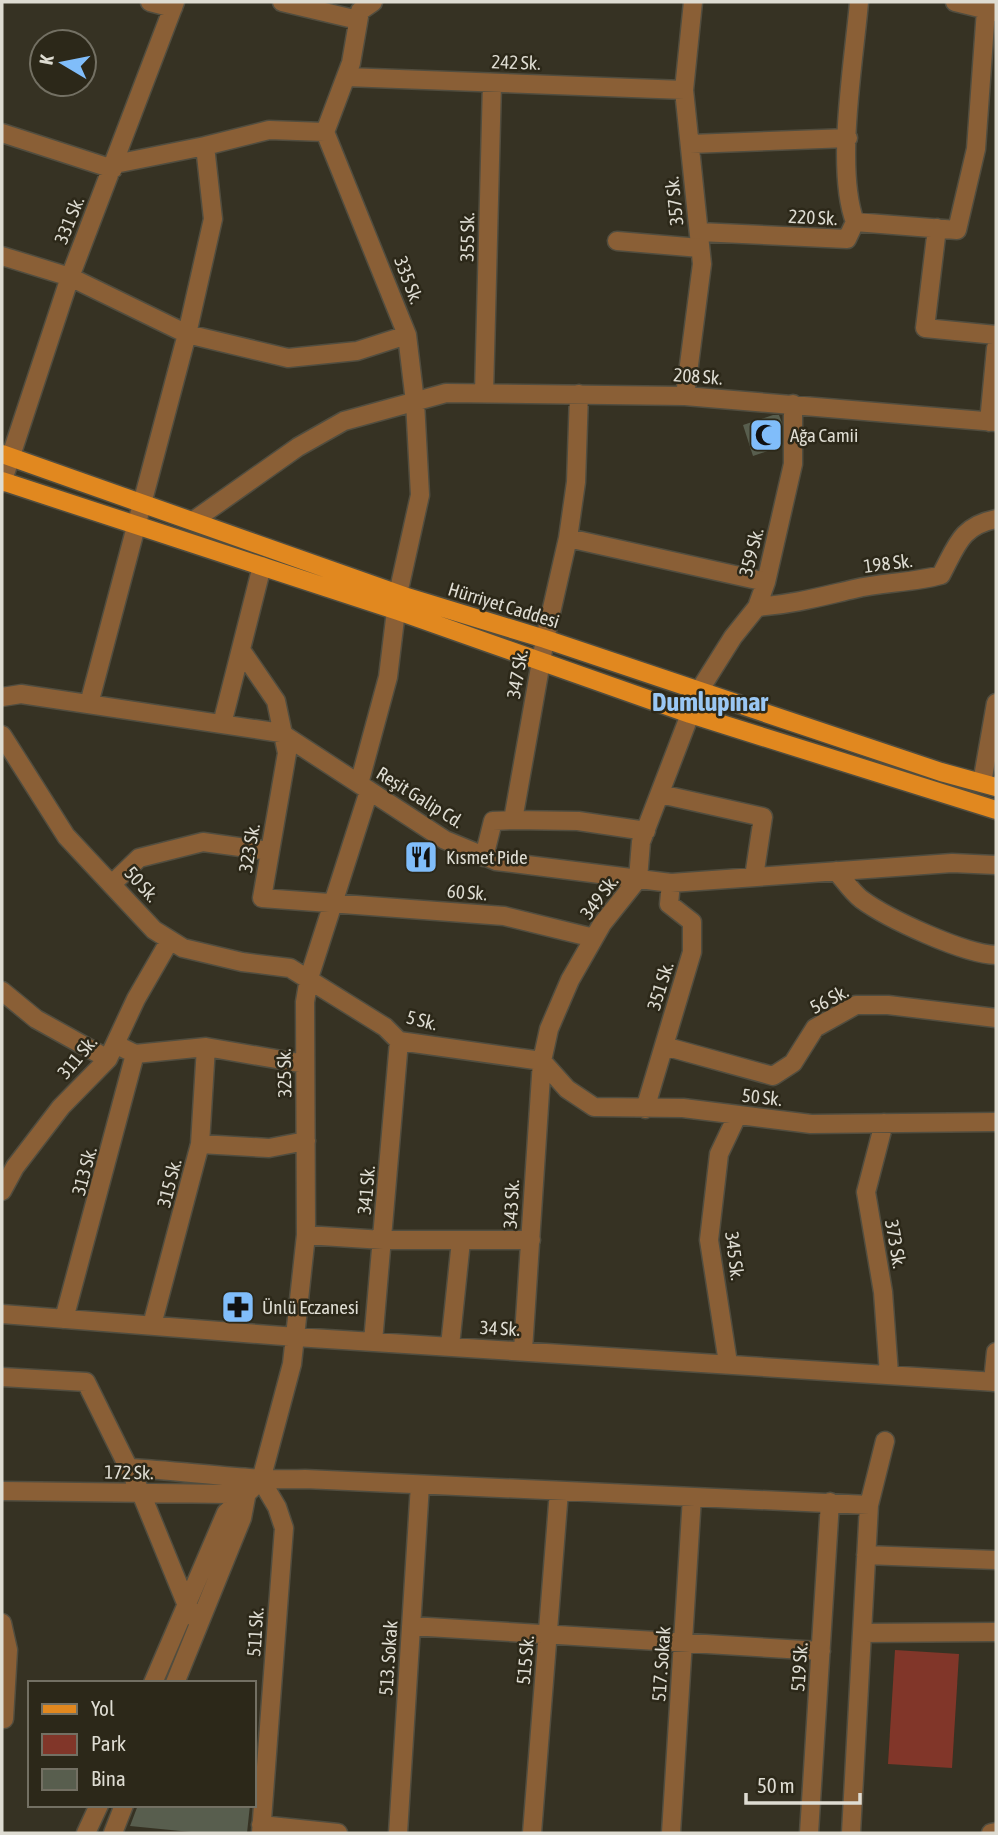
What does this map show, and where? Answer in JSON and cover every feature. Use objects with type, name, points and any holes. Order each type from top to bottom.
[{"type":"main road","name":"Hürriyet Caddesi","points":[[6,456],[193,522],[541,663],[996,810]]},
{"type":"main road","name":"Hürriyet Caddesi","points":[[2,482],[262,566],[545,639],[989,785]]},
{"type":"street","points":[[150,2],[174,5]]},
{"type":"street","points":[[282,2],[358,20]]},
{"type":"street","points":[[2,133],[114,166],[269,131],[325,132],[346,77],[359,11],[373,2]]},
{"type":"street","name":"357 Sk.","points":[[685,396],[702,264],[684,90],[693,2]]},
{"type":"street","points":[[855,222],[848,202],[848,138],[859,2]]},
{"type":"street","points":[[955,2],[991,11],[989,73]]},
{"type":"street","name":"331 Sk.","points":[[2,482],[6,456],[70,277],[174,5]]},
{"type":"street","name":"220 Sk.","points":[[699,240],[847,239],[855,222],[957,230],[976,149],[989,73]]},
{"type":"street","name":"242 Sk.","points":[[346,77],[684,90]]},
{"type":"street","name":"355 Sk.","points":[[484,393],[492,82]]},
{"type":"street","name":"335 Sk.","points":[[325,132],[407,335],[406,404],[420,495],[398,603]]},
{"type":"street","points":[[690,144],[848,138]]},
{"type":"street","points":[[89,704],[134,524],[187,334],[212,219],[205,146]]},
{"type":"street","points":[[937,229],[925,328],[996,335]]},
{"type":"street","points":[[617,241],[699,240]]},
{"type":"street","points":[[2,256],[70,277],[187,334],[288,358],[357,351],[407,335]]},
{"type":"street","points":[[993,422],[996,348]]},
{"type":"street","name":"208 Sk.","points":[[193,522],[309,440],[344,421],[446,393],[685,396],[993,422]]},
{"type":"street","name":"347 Sk.","points":[[513,820],[545,639],[568,538],[576,482],[579,394]]},
{"type":"street","name":"359 Sk.","points":[[690,713],[699,691],[733,637],[757,607],[766,582],[793,464],[793,404]]},
{"type":"street","name":"198 Sk.","points":[[757,607],[798,604],[856,588],[917,582],[941,575],[961,538],[975,523],[996,519]]},
{"type":"street","points":[[568,538],[766,582]]},
{"type":"street","points":[[222,724],[262,566]]},
{"type":"street","name":"325 Sk.","points":[[176,1681],[242,1518],[292,1364],[306,1235],[304,1002],[309,978],[334,904],[364,788],[388,677],[398,603]]},
{"type":"street","name":"323 Sk.","points":[[241,650],[276,701],[287,754],[261,898],[334,904]]},
{"type":"street","name":"Reşit Galip Cd.","points":[[2,697],[21,694],[281,733],[445,840],[496,861],[671,883],[952,863],[996,865]]},
{"type":"street","points":[[989,785],[996,703]]},
{"type":"street","name":"349 Sk.","points":[[542,1060],[548,1029],[570,980],[594,938],[638,879],[641,842],[690,713]]},
{"type":"street","name":"50 Sk.","points":[[2,735],[66,836],[113,883],[154,930],[183,948],[242,962],[290,968],[309,978]]},
{"type":"street","points":[[660,794],[763,817],[754,877]]},
{"type":"street","points":[[484,857],[493,821],[578,821],[646,831]]},
{"type":"street","points":[[113,883],[139,858],[203,842],[269,851]]},
{"type":"street","points":[[836,871],[861,899],[905,923],[984,955],[996,955]]},
{"type":"street","name":"351 Sk.","points":[[645,1109],[692,952],[692,922],[669,904],[671,883]]},
{"type":"street","name":"60 Sk.","points":[[334,904],[504,916],[594,938]]},
{"type":"street","name":"311 Sk.","points":[[2,1191],[8,1163],[111,1051],[170,940]]},
{"type":"street","name":"5 Sk.","points":[[309,978],[385,1027],[399,1041],[542,1060]]},
{"type":"street","points":[[2,991],[36,1019],[111,1051],[135,1054],[206,1047],[305,1064]]},
{"type":"street","name":"56 Sk.","points":[[664,1046],[773,1076],[793,1063],[815,1028],[856,1005],[888,1005],[996,1018]]},
{"type":"street","name":"341 Sk.","points":[[373,1342],[399,1041]]},
{"type":"street","name":"315 Sk.","points":[[152,1325],[200,1144],[206,1047]]},
{"type":"street","name":"313 Sk.","points":[[64,1319],[135,1054]]},
{"type":"street","name":"50 Sk.","points":[[542,1060],[566,1088],[594,1107],[683,1108],[811,1124],[996,1122]]},
{"type":"street","name":"343 Sk.","points":[[523,1350],[542,1060]]},
{"type":"street","name":"345 Sk.","points":[[728,1363],[709,1240],[719,1154],[737,1116]]},
{"type":"street","name":"373 Sk.","points":[[884,1123],[866,1192],[883,1292],[889,1374]]},
{"type":"street","points":[[200,1144],[269,1148],[306,1141]]},
{"type":"street","points":[[306,1235],[383,1240],[531,1240]]},
{"type":"street","points":[[450,1346],[461,1241]]},
{"type":"street","name":"34 Sk.","points":[[2,1314],[296,1337],[995,1382]]},
{"type":"street","points":[[995,1382],[996,1352]]},
{"type":"street","points":[[2,1377],[86,1382],[141,1493],[186,1603],[199,1624]]},
{"type":"street","points":[[851,1833],[869,1505],[885,1441]]},
{"type":"street","points":[[129,1468],[232,1474],[253,1486]]},
{"type":"street","points":[[154,1681],[226,1513],[253,1486],[305,1479],[869,1505]]},
{"type":"street","name":"513. Sokak","points":[[398,1833],[420,1485]]},
{"type":"street","name":"172 Sk.","points":[[2,1491],[230,1494],[253,1486]]},
{"type":"street","name":"511 Sk.","points":[[253,1486],[277,1507],[284,1528],[261,1829]]},
{"type":"street","name":"515 Sk.","points":[[532,1833],[559,1491]]},
{"type":"street","name":"517. Sokak","points":[[671,1833],[692,1497]]},
{"type":"street","name":"519 Sk.","points":[[809,1833],[830,1502]]},
{"type":"street","points":[[866,1555],[996,1560]]},
{"type":"street","points":[[2,1623],[5,1650],[4,1719]]},
{"type":"street","points":[[411,1626],[548,1632],[821,1651]]},
{"type":"street","points":[[862,1633],[996,1632]]},
{"type":"street","points":[[86,1833],[98,1807]]},
{"type":"street","points":[[113,1833],[123,1807]]},
{"type":"street","points":[[261,1829],[338,1833]]},
{"type":"green space","points":[[895,1650],[959,1654],[952,1768],[888,1764]]},
{"type":"building","name":"Ağa Camii","points":[[779,415],[782,423],[782,446],[753,456],[743,425]]},
{"type":"building","points":[[137,1807],[250,1807],[247,1833],[201,1833],[130,1826]]},
{"type":"place","name":"Ağa Camii","points":[[766,435]]},
{"type":"place","name":"Kısmet Pide","points":[[421,857]]},
{"type":"place","name":"Ünlü Eczanesi","points":[[238,1307]]},
{"type":"district","name":"Dumlupınar","points":[[710,702]]}]
